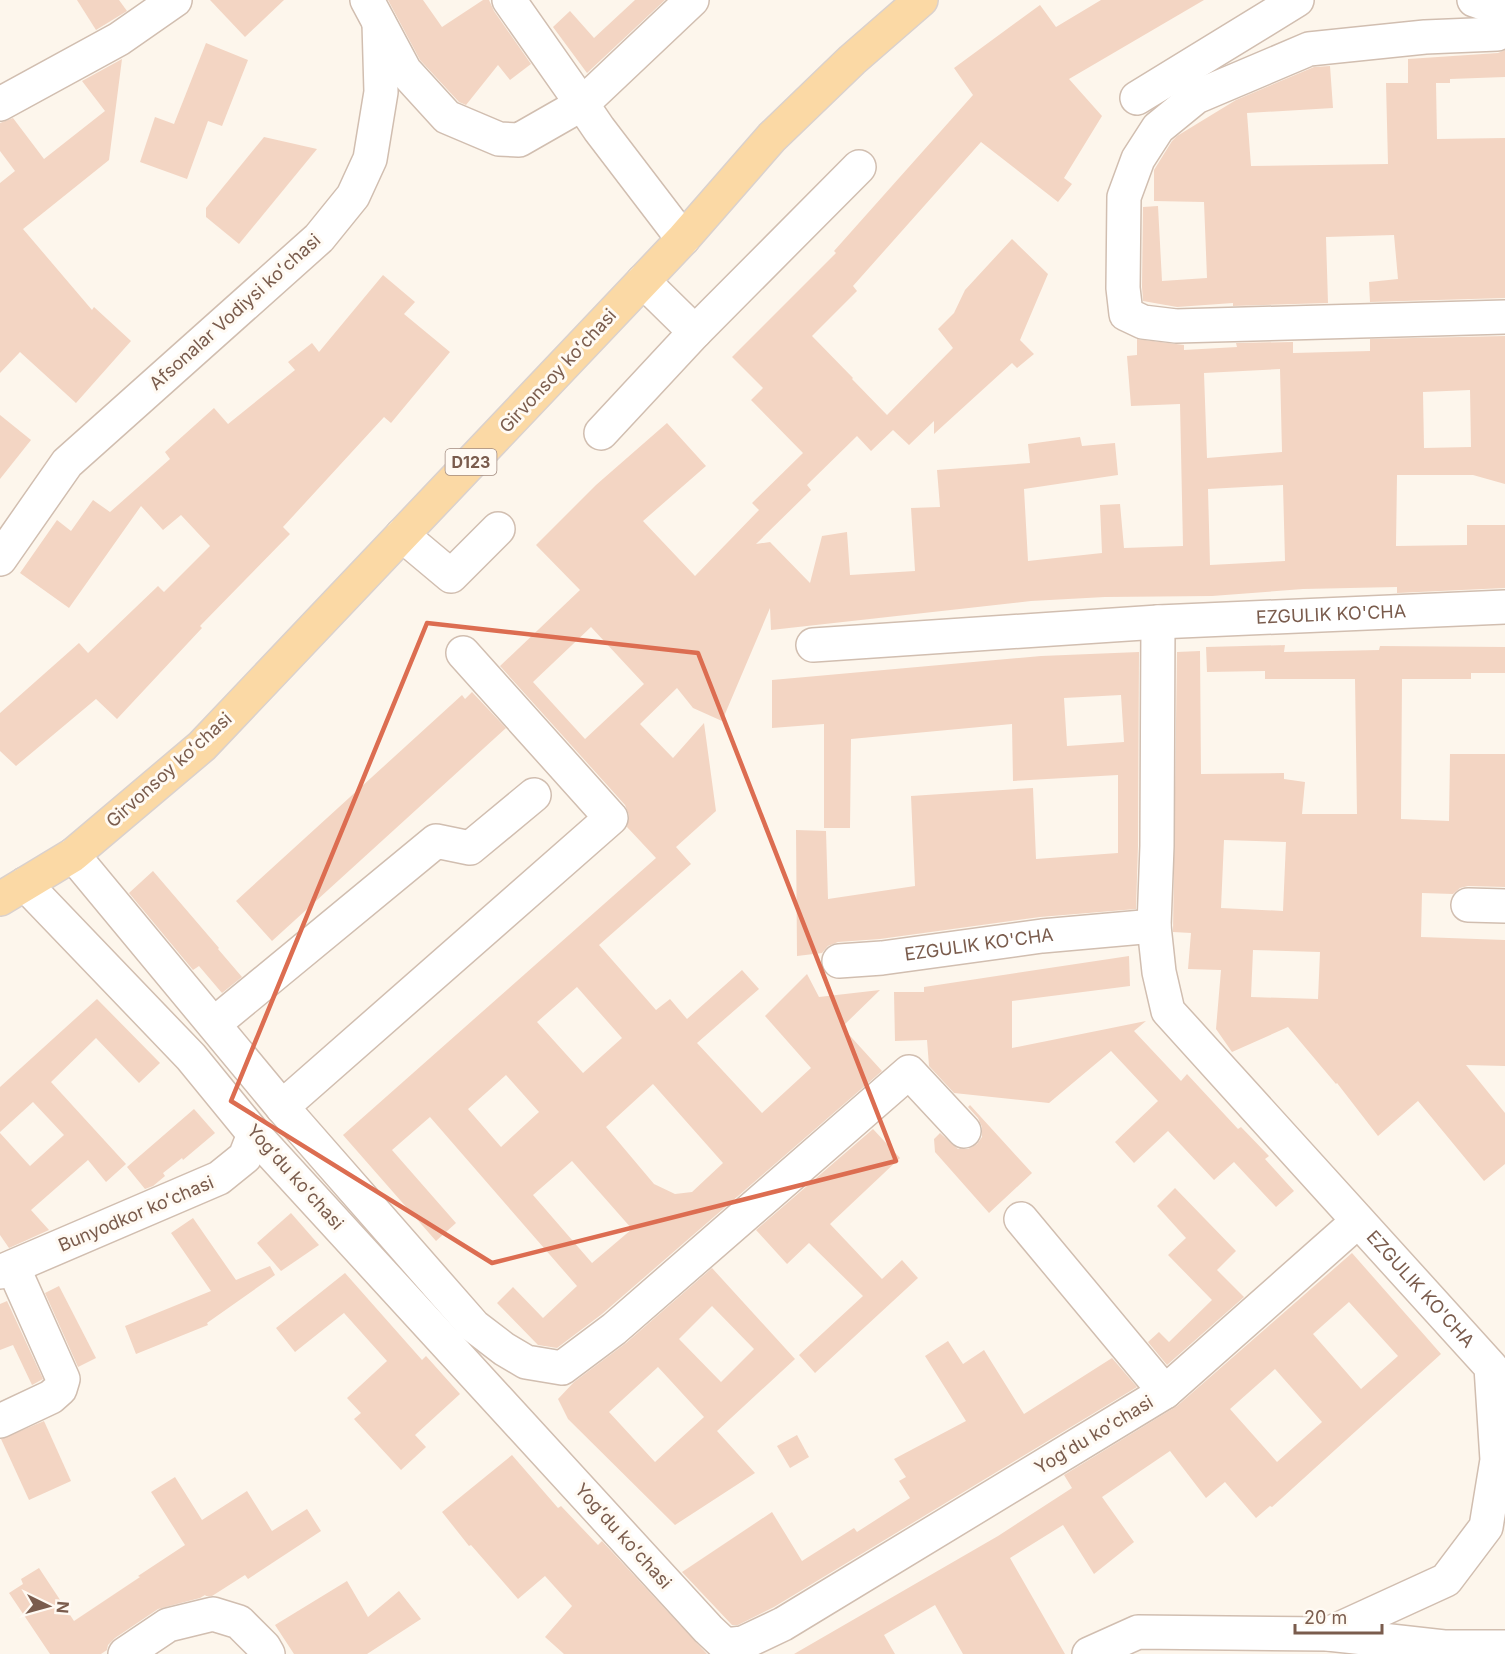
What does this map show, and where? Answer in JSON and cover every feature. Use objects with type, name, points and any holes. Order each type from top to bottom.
[{"type":"main road","name":"Girvonsoy koʻchasi","points":[[12,892],[73,855],[202,746],[683,239],[772,137],[852,60],[921,0]]},
{"type":"street","points":[[0,104],[119,39],[175,0]]},
{"type":"street","points":[[509,0],[611,145],[683,239]]},
{"type":"street","name":"Afsonalar Vodiysi koʻchasi","points":[[373,11],[405,71],[447,117],[499,139],[519,140],[582,104],[692,0]]},
{"type":"street","points":[[1137,99],[1297,0]]},
{"type":"street","points":[[1474,0],[1491,6],[1505,6]]},
{"type":"street","name":"Afsonalar Vodiysi koʻchasi","points":[[0,559],[67,463],[319,238],[353,196],[370,159],[381,92],[373,11]]},
{"type":"street","points":[[1505,26],[1497,34],[1425,37],[1309,49],[1196,97],[1158,128],[1138,159],[1124,196],[1123,288],[1126,314],[1143,322],[1176,326],[1505,317]]},
{"type":"street","points":[[601,433],[695,332],[859,167]]},
{"type":"street","points":[[643,281],[695,332]]},
{"type":"street","points":[[402,535],[451,576],[498,529]]},
{"type":"street","name":"EZGULIK KO'CHA","points":[[813,645],[1158,622],[1505,607]]},
{"type":"street","name":"EZGULIK KO'CHA","points":[[1158,622],[1157,846],[1154,927],[1159,972],[1168,1011],[1491,1367],[1497,1460],[1486,1527],[1446,1580],[1328,1634]]},
{"type":"street","points":[[282,1107],[611,818],[463,653]]},
{"type":"street","points":[[214,1024],[436,841],[470,848],[534,795]]},
{"type":"street","name":"Yogʻdu koʻchasi","points":[[73,855],[282,1107],[474,1326],[504,1349],[526,1362],[562,1368],[614,1329],[909,1072],[964,1131]]},
{"type":"street","name":"Yogʻdu koʻchasi","points":[[12,892],[191,1057],[254,1134],[725,1645],[743,1643],[783,1624],[1165,1392],[1021,1219]]},
{"type":"street","points":[[1468,905],[1505,906]]},
{"type":"street","name":"EZGULIK KO'CHA","points":[[840,961],[882,958],[1042,936],[1154,927]]},
{"type":"street","name":"Bunyodkor koʻchasi","points":[[6,1269],[219,1178],[245,1157],[254,1134]]},
{"type":"street","points":[[1165,1392],[1359,1221]]},
{"type":"street","points":[[0,1421],[51,1397],[60,1389],[63,1378],[6,1269]]},
{"type":"street","points":[[125,1654],[168,1625],[213,1614],[239,1622],[268,1654]]},
{"type":"street","points":[[1089,1654],[1138,1632],[1328,1634],[1444,1647],[1505,1647]]},
{"type":"highlighted area","points":[[427,623],[698,653],[896,1161],[492,1263],[231,1101]]},
{"type":"building","points":[[77,0],[119,0],[127,11],[96,30]]},
{"type":"building","points":[[210,0],[284,0],[245,37]]},
{"type":"building","points":[[388,0],[423,0],[442,27],[483,0],[489,0],[494,11],[531,64],[510,80],[498,65],[466,105],[459,102],[420,60]]},
{"type":"building","points":[[635,0],[665,0],[587,73],[553,27],[570,11],[594,38]]},
{"type":"building","points":[[1101,0],[1204,0],[1069,79],[1102,116],[1064,178],[1072,184],[1058,202],[981,142],[853,286],[857,291],[812,336],[887,415],[953,348],[938,329],[954,313],[965,290],[1012,239],[1048,274],[1020,340],[1034,354],[1017,368],[1012,363],[934,434],[934,421],[909,445],[893,430],[871,451],[857,436],[807,485],[811,490],[756,544],[770,542],[810,583],[822,536],[847,532],[850,575],[915,571],[911,508],[940,507],[937,470],[1030,463],[1028,444],[1080,437],[1082,446],[1115,443],[1118,475],[1024,489],[1028,561],[1102,553],[1100,505],[1120,504],[1124,548],[1183,546],[1180,404],[1131,406],[1127,356],[1137,355],[1137,339],[1184,345],[1184,350],[1237,347],[1236,343],[1293,342],[1293,353],[1370,351],[1370,339],[1505,336],[1505,484],[1473,475],[1397,475],[1396,546],[1467,545],[1467,525],[1505,525],[1505,588],[1397,593],[1397,587],[1303,589],[1212,596],[1105,597],[1031,601],[771,630],[770,608],[722,721],[693,708],[677,688],[640,724],[673,758],[704,723],[716,811],[676,847],[691,864],[599,945],[656,1010],[670,999],[687,1019],[742,970],[759,989],[697,1043],[762,1113],[811,1068],[765,1016],[807,974],[819,997],[880,990],[842,1027],[882,1071],[602,1314],[557,1348],[538,1345],[497,1303],[513,1287],[543,1318],[577,1286],[430,1117],[392,1150],[456,1223],[436,1241],[343,1135],[656,858],[627,827],[629,815],[625,805],[500,666],[580,590],[536,545],[596,485],[667,423],[706,466],[643,521],[695,576],[759,510],[752,503],[803,453],[751,400],[763,388],[732,357],[836,253],[834,251],[973,95],[954,68],[1040,5],[1056,27]],"holes":[[[1280,369],[1282,452],[1207,458],[1204,373]],[[1470,390],[1471,447],[1424,448],[1423,392]],[[1283,485],[1285,561],[1210,565],[1208,489]],[[591,627],[644,684],[585,739],[533,682]],[[577,987],[622,1038],[583,1073],[537,1022]],[[506,1075],[539,1112],[501,1147],[468,1109]],[[653,1084],[723,1163],[692,1192],[675,1194],[654,1184],[606,1127]],[[572,1161],[632,1229],[592,1263],[533,1195]]]},
{"type":"building","points":[[206,43],[248,60],[222,126],[208,121],[187,179],[140,162],[155,117],[174,124]]},
{"type":"building","points":[[1505,50],[1505,77],[1450,79],[1450,83],[1436,83],[1437,139],[1505,138],[1505,298],[1370,302],[1369,282],[1398,279],[1394,235],[1326,237],[1328,303],[1233,306],[1233,303],[1177,307],[1143,301],[1143,207],[1158,206],[1162,281],[1207,278],[1204,202],[1154,201],[1154,170],[1177,136],[1236,100],[1314,67],[1330,66],[1333,108],[1247,113],[1251,166],[1388,164],[1386,83],[1408,83],[1408,59],[1498,53]]},
{"type":"building","points":[[122,59],[109,160],[23,229],[92,310],[94,307],[131,341],[76,403],[20,352],[0,373],[0,183],[15,171],[0,151],[0,123],[13,118],[44,159],[105,111],[82,81]]},
{"type":"building","points":[[264,137],[317,149],[239,244],[206,217],[206,208]]},
{"type":"building","points":[[383,275],[415,302],[404,314],[450,352],[391,423],[384,417],[283,527],[290,534],[200,626],[202,628],[117,719],[96,699],[16,766],[0,751],[0,713],[79,643],[88,653],[158,586],[164,592],[210,546],[181,515],[163,530],[141,506],[69,608],[20,573],[57,520],[71,531],[93,500],[110,512],[170,459],[165,452],[214,408],[228,424],[295,370],[288,362],[312,343],[319,352]]},
{"type":"building","points":[[0,415],[31,440],[0,479]]},
{"type":"building","points":[[1285,645],[1284,652],[1379,650],[1380,646],[1505,647],[1505,673],[1471,673],[1471,679],[1402,679],[1401,819],[1449,821],[1450,754],[1505,754],[1505,887],[1468,886],[1460,888],[1453,894],[1422,893],[1421,937],[1505,940],[1505,1066],[1466,1065],[1505,1113],[1505,1164],[1484,1181],[1418,1101],[1378,1136],[1337,1083],[1288,1027],[1232,1052],[1216,1029],[1221,970],[1188,969],[1191,933],[1173,932],[1177,652],[1200,651],[1201,774],[1284,773],[1284,779],[1305,782],[1302,814],[1357,814],[1355,679],[1265,679],[1265,671],[1207,672],[1206,647]],"holes":[[[1224,840],[1286,842],[1283,911],[1221,908]],[[1253,950],[1320,952],[1318,999],[1251,997]]]},
{"type":"building","points":[[1139,652],[1136,909],[1040,917],[880,939],[838,942],[828,946],[822,953],[797,956],[796,830],[826,831],[828,899],[915,886],[911,796],[1033,788],[1036,859],[1118,853],[1118,775],[1013,781],[1012,724],[851,739],[850,828],[824,828],[824,724],[772,728],[772,680],[1041,656]],"holes":[[[1121,695],[1124,742],[1067,746],[1064,698]]]},
{"type":"building","points":[[472,692],[506,728],[272,941],[236,901],[462,695],[465,699]]},
{"type":"building","points":[[153,871],[242,977],[222,993],[199,966],[193,970],[129,893]]},
{"type":"building","points":[[1129,956],[1130,986],[1012,1001],[1012,1048],[1146,1021],[1134,1031],[1181,1081],[1187,1074],[1238,1129],[1241,1127],[1269,1156],[1265,1159],[1294,1191],[1276,1207],[1234,1162],[1214,1180],[1168,1131],[1134,1163],[1115,1142],[1158,1101],[1111,1051],[1049,1103],[954,1093],[929,1066],[927,1040],[895,1041],[894,992],[924,992],[924,987]]},
{"type":"building","points":[[97,999],[160,1063],[139,1083],[96,1038],[51,1082],[126,1164],[106,1182],[88,1160],[31,1210],[49,1230],[9,1248],[0,1235],[0,1133],[30,1166],[64,1135],[33,1102],[0,1132],[0,1087]]},
{"type":"building","points":[[970,1105],[1032,1173],[989,1213],[935,1152],[934,1139],[940,1133],[958,1149],[968,1149],[977,1144],[982,1137],[982,1127],[978,1118],[968,1107]]},
{"type":"building","points":[[194,1109],[215,1133],[183,1160],[182,1158],[163,1173],[165,1176],[153,1186],[145,1189],[127,1167]]},
{"type":"building","points":[[873,1129],[900,1158],[830,1224],[882,1279],[902,1260],[918,1278],[815,1373],[799,1355],[863,1296],[809,1243],[787,1264],[756,1230]]},
{"type":"building","points":[[1175,1188],[1236,1251],[1217,1270],[1244,1297],[1167,1365],[1148,1342],[1159,1332],[1169,1342],[1212,1300],[1168,1255],[1186,1238],[1157,1206]]},
{"type":"building","points":[[291,1213],[319,1245],[281,1271],[257,1243]]},
{"type":"building","points":[[193,1218],[236,1280],[270,1266],[275,1275],[207,1323],[208,1325],[136,1354],[125,1326],[211,1291],[171,1233]]},
{"type":"building","points":[[1352,1253],[1441,1354],[1272,1507],[1270,1506],[1256,1518],[1225,1482],[1206,1498],[1170,1451],[1102,1497],[1134,1542],[1094,1574],[1063,1525],[1010,1558],[1065,1654],[963,1654],[935,1605],[884,1635],[895,1654],[794,1654],[998,1536],[1072,1488],[1064,1475],[1177,1406]],"holes":[[[1349,1302],[1398,1356],[1361,1389],[1313,1334]],[[1275,1369],[1322,1422],[1277,1462],[1230,1409]]]},
{"type":"building","points":[[712,1268],[795,1359],[717,1431],[755,1473],[675,1525],[568,1419],[558,1399],[574,1382],[626,1343]],"holes":[[[712,1306],[754,1349],[721,1382],[679,1339]],[[658,1367],[704,1417],[655,1462],[609,1412]]]},
{"type":"building","points":[[345,1273],[422,1360],[426,1356],[460,1394],[415,1435],[426,1447],[401,1470],[354,1419],[361,1413],[347,1398],[387,1361],[344,1313],[295,1352],[276,1328]]},
{"type":"building","points":[[59,1286],[96,1358],[78,1367],[45,1293]]},
{"type":"building","points":[[7,1301],[43,1379],[32,1385],[13,1345],[0,1350],[0,1304]]},
{"type":"building","points":[[948,1341],[963,1364],[984,1350],[1024,1414],[1112,1358],[1137,1387],[774,1607],[738,1625],[732,1625],[682,1572],[772,1512],[802,1561],[854,1528],[857,1532],[910,1498],[899,1481],[906,1477],[894,1459],[966,1421],[925,1356]]},
{"type":"building","points":[[44,1421],[71,1481],[29,1500],[1,1439]]},
{"type":"building","points":[[797,1435],[809,1457],[790,1468],[777,1446]]},
{"type":"building","points":[[512,1455],[558,1508],[561,1506],[598,1545],[602,1541],[707,1654],[564,1654],[545,1637],[572,1606],[545,1576],[518,1599],[471,1545],[469,1546],[442,1512]]},
{"type":"building","points":[[175,1477],[202,1520],[247,1491],[272,1531],[307,1509],[321,1531],[248,1579],[245,1575],[212,1596],[205,1595],[158,1609],[115,1638],[108,1645],[107,1650],[101,1654],[50,1654],[9,1593],[23,1584],[21,1579],[39,1568],[74,1621],[140,1577],[138,1576],[185,1545],[151,1492]]},
{"type":"building","points":[[347,1581],[368,1617],[399,1591],[421,1619],[367,1654],[294,1654],[275,1625]]}]
